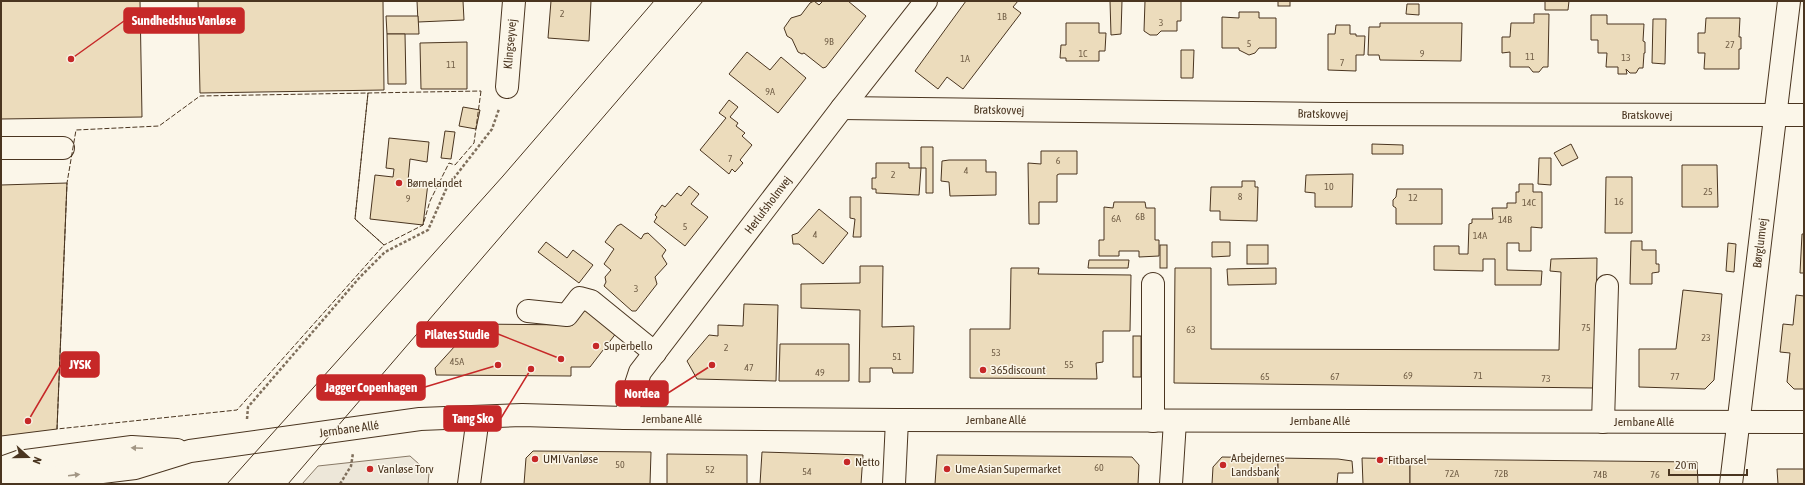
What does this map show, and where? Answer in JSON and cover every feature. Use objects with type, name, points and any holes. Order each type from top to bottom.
[{"type":"street","name":"Klingseyvej","points":[[507,88],[514,1]]},
{"type":"street","name":"Herlufsholmvej","points":[[625,418],[640,372],[926,1]]},
{"type":"street","name":"Børglumvej","points":[[1731,484],[1774,115],[1789,1]]},
{"type":"street","name":"Bratskovvej","points":[[842,108],[1332,114],[1804,115]]},
{"type":"street","points":[[1,148],[63,148]]},
{"type":"street","points":[[1152,421],[1154,284]]},
{"type":"street","points":[[1603,422],[1607,286]]},
{"type":"street","points":[[528,311],[567,314],[580,298],[591,300],[655,353]]},
{"type":"street","name":"Jernbane Allé","points":[[1,481],[22,482],[135,468],[190,451],[356,427],[420,419],[522,415],[625,418],[897,420],[1804,422]]},
{"type":"street","points":[[469,484],[478,417]]},
{"type":"street","points":[[894,484],[897,420]]},
{"type":"street","points":[[1171,484],[1175,421]]},
{"type":"street","name":"Jernbane Allé","points":[[1,468],[18,462],[132,447],[190,451]]},
{"type":"path","points":[[243,444],[248,407],[354,284],[385,252],[428,230],[447,187],[492,129],[507,88]]},
{"type":"path","points":[[340,484],[352,466],[356,427]]},
{"type":"shaded area","name":"Vanløse Torv","points":[[410,456],[429,473],[428,484],[302,484],[318,466]]},
{"type":"building","points":[[1,1],[140,1],[142,117],[1,119]]},
{"type":"building","points":[[198,1],[383,1],[384,90],[200,93]]},
{"type":"building","points":[[417,1],[463,1],[464,20],[418,22]]},
{"type":"building","points":[[551,1],[591,1],[589,41],[548,38]]},
{"type":"building","points":[[814,1],[819,5],[823,1],[848,1],[866,16],[826,67],[823,68],[804,53],[802,54],[798,52],[792,39],[787,36],[784,28],[791,18],[801,15],[810,3]]},
{"type":"building","points":[[966,1],[1018,1],[1013,7],[1021,13],[963,89],[947,77],[938,89],[915,71]]},
{"type":"building","points":[[1110,1],[1122,1],[1121,34],[1111,35]]},
{"type":"building","points":[[1145,1],[1181,1],[1181,21],[1177,21],[1177,31],[1161,31],[1157,35],[1150,35],[1144,31]]},
{"type":"building","points":[[1278,1],[1290,1],[1290,6],[1278,6]]},
{"type":"building","points":[[1545,1],[1569,1],[1568,10],[1545,10]]},
{"type":"building","points":[[1407,4],[1419,4],[1419,15],[1406,14]]},
{"type":"building","points":[[1239,12],[1259,12],[1259,18],[1276,18],[1276,48],[1259,48],[1255,53],[1249,55],[1239,50],[1239,48],[1222,48],[1222,17],[1239,18]]},
{"type":"building","points":[[1534,14],[1549,14],[1548,67],[1543,67],[1539,72],[1533,72],[1529,67],[1510,67],[1510,52],[1502,53],[1502,37],[1510,37],[1511,23],[1534,23]]},
{"type":"building","points":[[1591,15],[1607,15],[1607,24],[1644,24],[1643,41],[1645,42],[1645,53],[1643,68],[1639,68],[1636,73],[1630,73],[1626,69],[1627,74],[1618,74],[1618,67],[1606,67],[1607,53],[1598,53],[1598,40],[1591,40]]},
{"type":"building","points":[[386,16],[418,16],[419,34],[387,34]]},
{"type":"building","points":[[1706,18],[1740,18],[1739,37],[1741,37],[1741,49],[1739,49],[1739,69],[1704,69],[1705,53],[1698,53],[1698,33],[1705,33]]},
{"type":"building","points":[[1653,19],[1666,19],[1665,64],[1652,63]]},
{"type":"building","points":[[1066,23],[1099,23],[1099,33],[1106,33],[1105,51],[1099,51],[1099,61],[1066,61],[1066,58],[1060,58],[1061,45],[1066,45]]},
{"type":"building","points":[[1380,23],[1462,23],[1461,61],[1380,60],[1379,55],[1368,55],[1369,27],[1380,27]]},
{"type":"building","points":[[1336,25],[1350,25],[1350,34],[1365,36],[1364,55],[1356,55],[1356,71],[1328,70],[1328,34],[1335,34]]},
{"type":"building","points":[[387,34],[405,34],[406,84],[388,84]]},
{"type":"building","points":[[467,42],[467,89],[421,89],[420,43]]},
{"type":"building","points":[[1181,50],[1194,50],[1193,78],[1181,78]]},
{"type":"building","points":[[747,52],[770,70],[781,57],[806,78],[778,113],[729,74]]},
{"type":"building","points":[[729,100],[738,107],[730,117],[738,123],[736,126],[745,133],[742,136],[752,145],[740,160],[743,163],[735,172],[732,169],[729,174],[700,150],[726,118],[719,113]]},
{"type":"building","points":[[463,107],[480,110],[476,129],[459,126]]},
{"type":"building","points":[[445,131],[455,132],[451,159],[441,158]]},
{"type":"building","points":[[389,138],[429,142],[427,162],[410,159],[408,181],[428,183],[423,225],[370,219],[375,175],[393,177],[394,169],[386,168]]},
{"type":"building","points":[[1372,144],[1403,145],[1403,154],[1372,154]]},
{"type":"building","points":[[1571,144],[1578,158],[1562,166],[1554,153]]},
{"type":"building","points":[[921,147],[933,147],[933,193],[926,193],[926,168],[921,168]]},
{"type":"building","points":[[1041,151],[1077,151],[1077,174],[1057,175],[1057,202],[1039,202],[1039,224],[1029,224],[1028,163],[1041,164]]},
{"type":"building","points":[[1539,158],[1551,158],[1551,185],[1538,184]]},
{"type":"building","points":[[986,160],[986,172],[996,172],[996,195],[950,196],[949,182],[941,181],[942,161]]},
{"type":"building","points":[[876,163],[909,163],[909,168],[921,168],[919,195],[876,193],[876,189],[872,189],[872,178],[876,178]]},
{"type":"building","points":[[1682,165],[1717,165],[1718,207],[1682,207]]},
{"type":"building","points":[[1353,174],[1352,207],[1315,207],[1315,193],[1305,192],[1306,175]]},
{"type":"building","points":[[1606,177],[1632,177],[1632,233],[1605,233]]},
{"type":"building","points":[[1242,181],[1255,181],[1255,187],[1258,187],[1257,221],[1220,220],[1220,211],[1210,211],[1211,187],[1242,187]]},
{"type":"building","points":[[67,183],[57,429],[1,436],[1,185]]},
{"type":"building","points":[[1519,184],[1533,184],[1533,192],[1542,192],[1542,228],[1531,227],[1531,251],[1519,251],[1519,243],[1507,243],[1507,270],[1542,271],[1541,285],[1495,285],[1495,259],[1483,259],[1483,271],[1434,270],[1434,246],[1459,246],[1459,254],[1468,254],[1469,224],[1472,223],[1472,219],[1493,219],[1492,208],[1507,208],[1507,203],[1516,203],[1516,192],[1519,192]]},
{"type":"building","points":[[689,186],[699,194],[691,204],[708,217],[685,246],[654,222],[657,217],[655,215],[662,205],[665,207],[677,193],[681,196]]},
{"type":"building","points":[[1397,189],[1442,189],[1442,224],[1396,224],[1396,208],[1393,206],[1393,200],[1396,197]]},
{"type":"building","points":[[850,197],[861,197],[861,237],[853,237],[855,219],[850,218]]},
{"type":"building","points":[[1114,202],[1145,202],[1146,208],[1155,208],[1155,240],[1159,240],[1159,256],[1139,257],[1139,251],[1119,251],[1119,256],[1099,256],[1099,240],[1104,240],[1104,207],[1113,208]]},
{"type":"building","points":[[819,209],[848,233],[823,264],[799,244],[793,244],[792,235],[798,233]]},
{"type":"building","points":[[621,224],[641,239],[644,234],[648,233],[666,250],[662,256],[667,264],[655,277],[657,284],[636,311],[632,311],[604,286],[606,282],[605,277],[611,270],[604,264],[614,249],[605,242],[617,226]]},
{"type":"building","points":[[1802,234],[1804,234],[1804,273],[1800,273]]},
{"type":"building","points":[[1631,241],[1642,241],[1642,250],[1656,250],[1656,264],[1659,264],[1659,272],[1652,273],[1652,284],[1630,284]]},
{"type":"building","points":[[546,242],[567,258],[573,250],[593,265],[579,283],[538,252]]},
{"type":"building","points":[[1212,242],[1230,242],[1230,256],[1212,257]]},
{"type":"building","points":[[1728,243],[1736,244],[1734,272],[1726,271]]},
{"type":"building","points":[[1160,245],[1167,245],[1167,268],[1160,268]]},
{"type":"building","points":[[1247,245],[1268,245],[1268,264],[1247,264]]},
{"type":"building","points":[[1597,258],[1595,388],[1174,383],[1175,268],[1211,268],[1211,349],[1559,350],[1561,272],[1550,271],[1551,259]]},
{"type":"building","points":[[1089,260],[1129,260],[1128,268],[1088,268]]},
{"type":"building","points":[[860,266],[883,266],[882,327],[914,326],[913,373],[893,373],[892,368],[870,368],[870,382],[859,382],[860,310],[801,308],[801,284],[860,283]]},
{"type":"building","points":[[1011,268],[1039,268],[1038,274],[1131,275],[1130,331],[1103,331],[1103,362],[1096,363],[1097,379],[970,378],[970,329],[1010,329]]},
{"type":"building","points":[[1276,268],[1276,284],[1228,285],[1227,269]]},
{"type":"building","points":[[1683,290],[1722,294],[1714,380],[1705,389],[1639,387],[1639,349],[1676,349]]},
{"type":"building","points":[[1796,295],[1804,296],[1804,389],[1794,389],[1787,382],[1790,353],[1780,352],[1783,324],[1793,325]]},
{"type":"building","points":[[744,304],[778,305],[776,381],[697,379],[687,361],[709,335],[718,336],[718,325],[743,326]]},
{"type":"building","points":[[585,309],[617,332],[590,367],[571,367],[571,376],[436,375],[435,368],[475,324],[573,325]]},
{"type":"building","points":[[1133,336],[1141,336],[1141,377],[1133,377]]},
{"type":"building","points":[[780,344],[849,344],[849,381],[779,381]]},
{"type":"building","points":[[533,451],[651,452],[650,484],[524,484],[526,458]]},
{"type":"building","points":[[762,452],[863,455],[861,484],[760,484]]},
{"type":"building","points":[[667,454],[747,455],[747,484],[667,484]]},
{"type":"building","points":[[937,455],[1132,457],[1139,465],[1138,484],[935,484]]},
{"type":"building","points":[[1222,457],[1278,458],[1278,484],[1212,484],[1213,467]]},
{"type":"building","points":[[1278,458],[1338,459],[1352,461],[1353,473],[1338,473],[1337,484],[1278,484]]},
{"type":"building","points":[[1362,458],[1410,459],[1410,484],[1363,484]]},
{"type":"building","points":[[1410,459],[1697,462],[1698,484],[1410,484]]},
{"type":"building","points":[[1777,469],[1804,469],[1804,484],[1778,484]]},
{"type":"tram line","points":[[227,484],[503,176],[654,1]]},
{"type":"tram line","points":[[288,484],[703,1]]},
{"type":"fence","points":[[481,91],[474,143],[455,165],[449,163],[430,201],[423,225],[384,245],[355,219],[368,93],[481,91]]},
{"type":"fence","points":[[368,93],[355,219],[384,245],[237,410],[57,429],[67,183],[76,130],[159,126],[200,96],[368,93]]},
{"type":"place","name":"Sundhedshus Vanløse","points":[[71,59]]},
{"type":"place","name":"Børnelandet","points":[[399,183]]},
{"type":"place","name":"Superbello","points":[[596,346]]},
{"type":"place","name":"Pilates Studie","points":[[561,359]]},
{"type":"place","name":"Jagger Copenhagen","points":[[498,365]]},
{"type":"place","name":"Nordea","points":[[712,365]]},
{"type":"place","name":"Tang Sko","points":[[531,369]]},
{"type":"place","name":"365discount","points":[[983,370]]},
{"type":"place","name":"JYSK","points":[[28,421]]},
{"type":"place","name":"UMI Vanløse","points":[[535,459]]},
{"type":"place","name":"Fitbarsel","points":[[1380,460]]},
{"type":"place","name":"Netto","points":[[847,462]]},
{"type":"place","name":"Arbejdernes Landsbank","points":[[1223,465]]},
{"type":"place","name":"Vanløse Torv","points":[[370,469]]},
{"type":"place","name":"Ume Asian Supermarket","points":[[947,469]]}]
